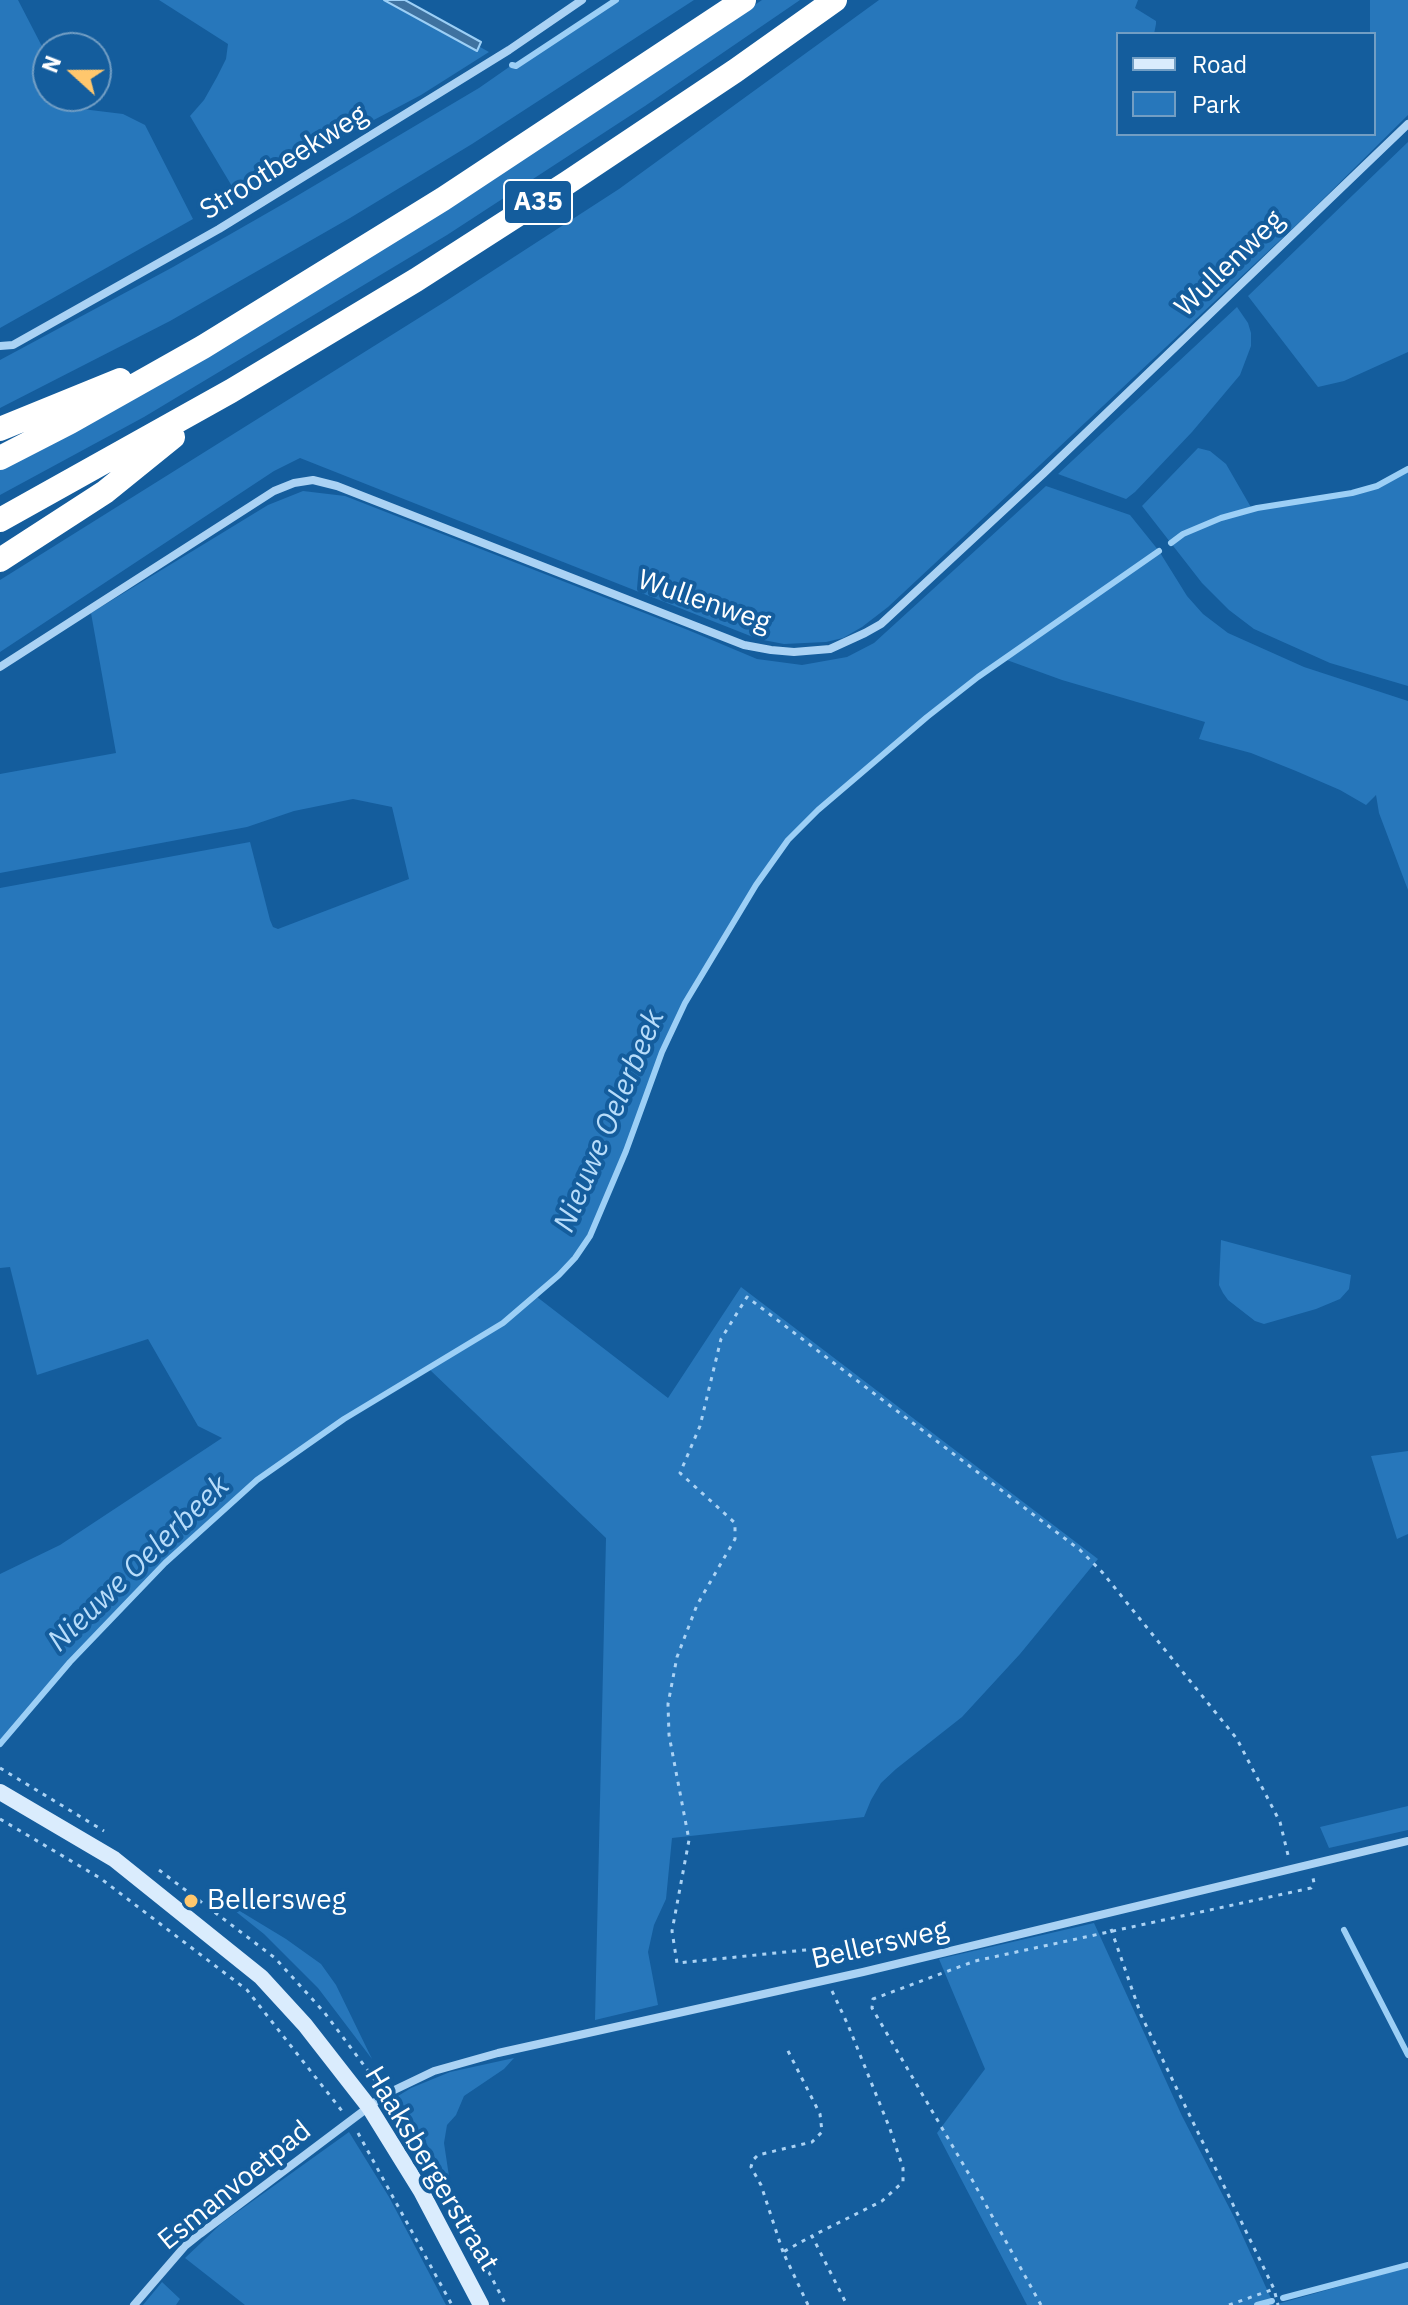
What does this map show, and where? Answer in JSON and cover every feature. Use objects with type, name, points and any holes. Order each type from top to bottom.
[{"type":"highway","name":"A35","points":[[0,458],[203,347],[443,199],[744,0]]},
{"type":"highway","name":"A35","points":[[0,520],[231,391],[416,280],[735,71],[835,0]]},
{"type":"highway","name":"A35","points":[[0,429],[203,347]]},
{"type":"highway","name":"A35","points":[[0,560],[105,492],[231,391]]},
{"type":"main road","name":"Haaksbergerstraat","points":[[0,1792],[114,1859],[261,1977],[305,2025],[369,2107],[421,2191],[481,2305]]},
{"type":"street","name":"Strootbeekweg","points":[[0,346],[13,345],[219,229],[509,50],[582,0]]},
{"type":"street","name":"Wullenweg","points":[[0,667],[274,491],[313,480],[337,486],[744,645],[794,652],[830,649],[881,624],[1055,463],[1408,124]]},
{"type":"street","name":"Bellersweg","points":[[369,2107],[415,2079],[452,2065],[827,1981],[1408,1841]]},
{"type":"street","name":"Esmanvoetpad","points":[[134,2305],[185,2246],[369,2107]]},
{"type":"path","points":[[863,1972],[858,1955],[835,1947],[677,1963],[672,1931],[689,1840],[669,1735],[668,1704],[677,1657],[697,1605],[735,1539],[735,1523],[680,1473],[700,1426],[721,1339],[747,1297],[1080,1550],[1102,1572],[1237,1739],[1280,1822],[1292,1867]]},
{"type":"path","name":"Haaksbergerstraat","points":[[0,1819],[100,1878],[247,1990],[351,2122],[452,2305]]},
{"type":"path","points":[[1041,2305],[872,2008],[873,1999],[975,1961],[1311,1888],[1314,1883],[1309,1863]]},
{"type":"path","points":[[1106,1913],[1141,2015],[1274,2289],[1278,2305]]},
{"type":"path","points":[[783,2252],[882,2201],[903,2182],[903,2168],[890,2129],[827,1981]]},
{"type":"path","points":[[786,2047],[820,2114],[822,2132],[812,2142],[758,2155],[751,2167],[761,2185],[783,2252],[808,2305]]},
{"type":"path","points":[[386,2094],[451,2200],[506,2305]]},
{"type":"path","points":[[812,2236],[847,2305]]},
{"type":"path","points":[[1229,2305],[1274,2289]]},
{"type":"green space","points":[[0,0],[18,0],[35,32],[32,32],[32,112],[107,112],[123,114],[145,125],[193,219],[0,328]]},
{"type":"green space","points":[[159,0],[396,0],[489,52],[421,95],[236,193],[190,116],[204,100],[217,77],[226,59],[228,44]]},
{"type":"green space","points":[[616,0],[694,0],[472,144],[350,218],[170,321],[0,408],[0,360],[290,200],[479,88],[512,65],[517,65]]},
{"type":"green space","points":[[762,0],[800,0],[447,235],[144,417],[0,495],[0,466],[559,137]]},
{"type":"green space","points":[[879,0],[1138,0],[1135,8],[1156,24],[1154,32],[1116,32],[1116,136],[1376,136],[1376,32],[1370,32],[1370,0],[1408,0],[1408,115],[1308,214],[888,607],[843,638],[784,644],[758,639],[300,458],[274,471],[0,652],[0,580],[619,189]]},
{"type":"green space","points":[[1408,142],[1408,352],[1344,381],[1318,387],[1248,296]]},
{"type":"green space","points":[[1237,307],[1251,333],[1251,346],[1240,375],[1135,492],[1126,499],[1058,474]]},
{"type":"green space","points":[[1198,448],[1210,451],[1226,464],[1252,509],[1352,493],[1377,486],[1408,469],[1408,686],[1330,663],[1254,629],[1202,583],[1142,506]]},
{"type":"green space","points":[[1046,486],[1130,515],[1159,551],[1187,596],[1203,614],[1228,633],[1304,667],[1408,701],[1408,890],[1379,813],[1376,795],[1366,805],[1340,790],[1251,753],[1199,739],[1205,722],[1062,680],[1004,659],[867,766],[788,840],[756,885],[674,1025],[590,1236],[575,1258],[537,1297],[668,1398],[741,1287],[1098,1559],[1020,1654],[962,1717],[881,1783],[864,1817],[672,1838],[666,1899],[654,1925],[648,1952],[658,2005],[595,2020],[606,1538],[429,1369],[299,1449],[257,1480],[165,1563],[70,1662],[0,1744],[0,1574],[60,1545],[222,1438],[198,1426],[148,1339],[37,1375],[10,1267],[0,1268],[0,888],[250,842],[270,920],[273,927],[278,929],[409,879],[392,807],[353,799],[294,811],[247,827],[0,873],[0,774],[116,753],[91,613],[268,505],[303,491],[345,496],[757,659],[802,665],[847,657],[874,643]]},
{"type":"green space","points":[[1221,1240],[1351,1275],[1349,1289],[1340,1299],[1316,1309],[1264,1324],[1255,1321],[1228,1300],[1219,1285]]},
{"type":"green space","points":[[1408,1451],[1408,1534],[1397,1539],[1371,1456]]},
{"type":"green space","points":[[1408,1806],[1408,1830],[1329,1848],[1320,1827]]},
{"type":"green space","points":[[220,1899],[321,1964],[336,1985],[372,2059],[318,1988],[264,1934]]},
{"type":"green space","points":[[1094,1923],[1182,2116],[1234,2217],[1274,2305],[1027,2305],[937,2133],[985,2069],[939,1959]]},
{"type":"green space","points":[[514,2058],[504,2069],[464,2096],[456,2115],[447,2125],[444,2143],[450,2183],[398,2096],[450,2072]]},
{"type":"green space","points":[[349,2132],[389,2197],[446,2305],[245,2305],[185,2258],[222,2223]]},
{"type":"green space","points":[[1408,2267],[1408,2305],[1274,2305]]},
{"type":"green space","points":[[162,2282],[180,2299],[176,2305],[143,2305]]},
{"type":"shaded area","points":[[384,0],[405,0],[481,42],[477,51]]},
{"type":"waterway","points":[[512,65],[516,66],[616,0]]},
{"type":"waterway","name":"Nieuwe Oelerbeek","points":[[1171,543],[1183,534],[1221,518],[1257,508],[1352,493],[1377,486],[1408,469]]},
{"type":"waterway","name":"Nieuwe Oelerbeek","points":[[0,1744],[70,1662],[165,1563],[257,1480],[344,1419],[503,1323],[559,1275],[590,1236],[626,1151],[662,1052],[685,1003],[756,885],[788,840],[818,810],[978,677],[1159,551]]},
{"type":"waterway","points":[[1344,1930],[1408,2055]]},
{"type":"waterway","points":[[1283,2298],[1408,2265]]},
{"type":"waterway","points":[[1257,2305],[1272,2301]]},
{"type":"place","name":"Bellersweg","points":[[191,1901]]}]
